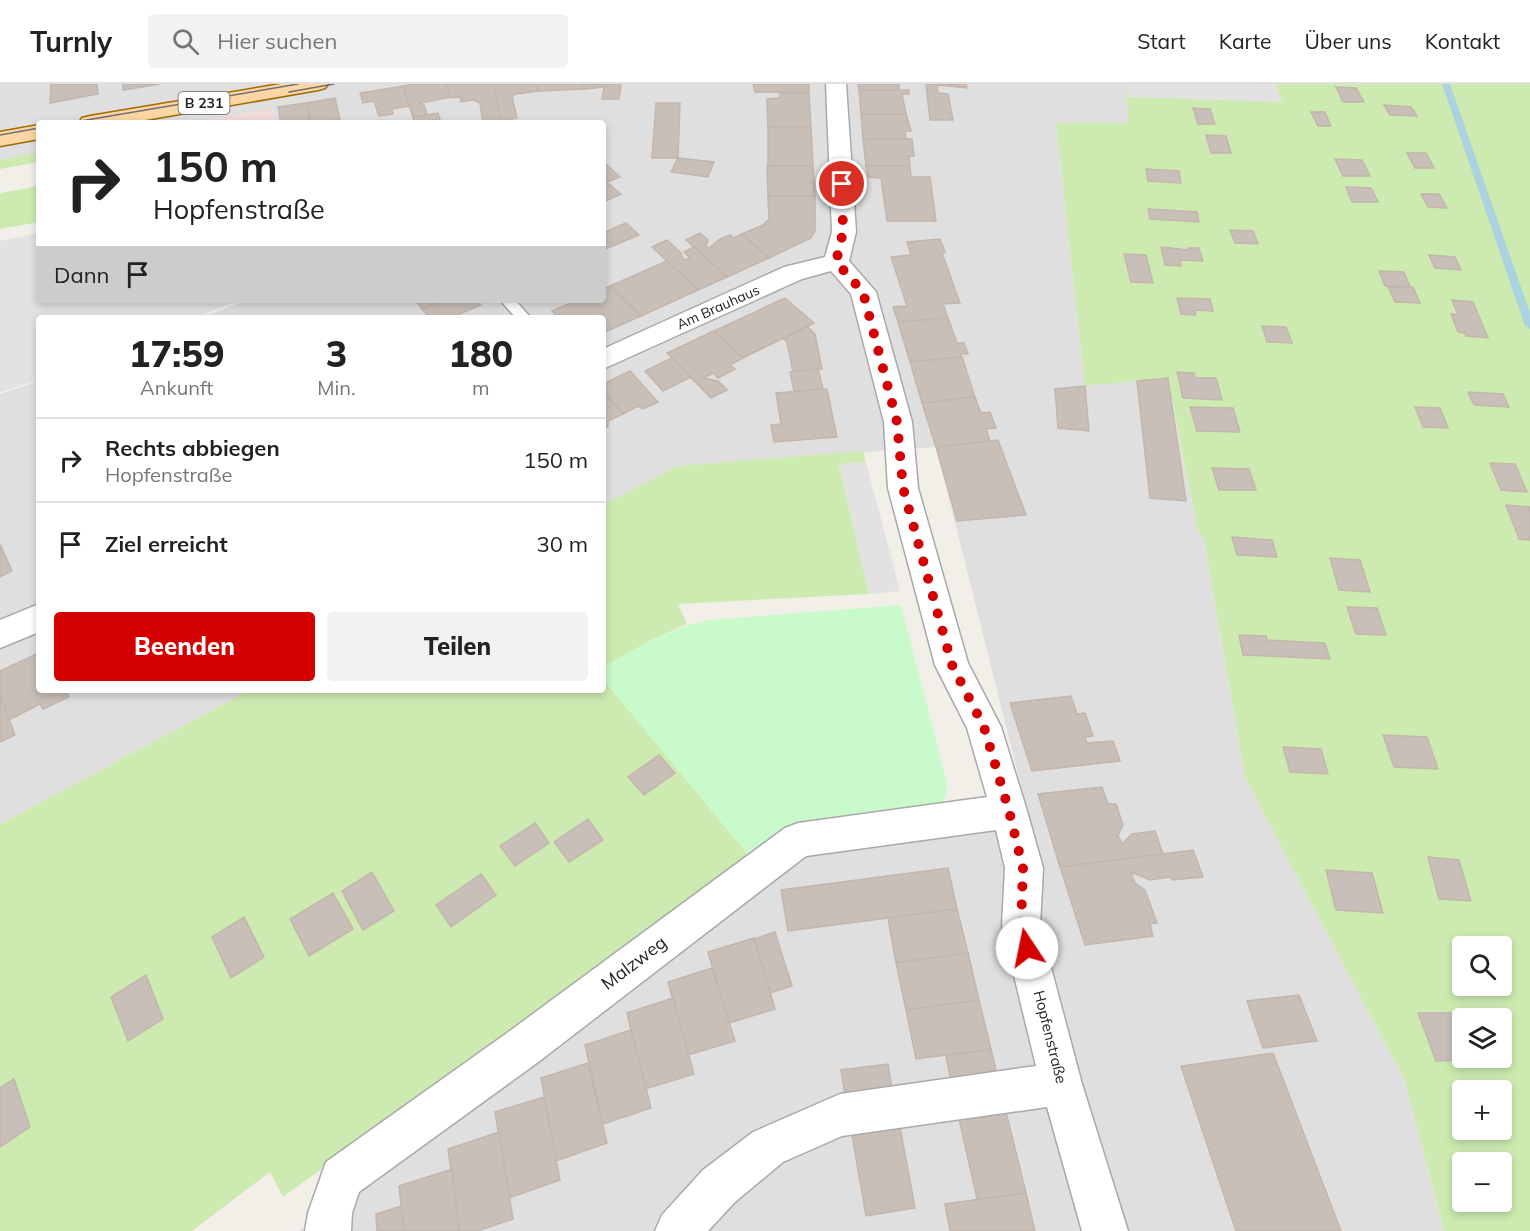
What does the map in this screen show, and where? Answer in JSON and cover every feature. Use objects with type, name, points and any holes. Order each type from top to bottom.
[{"type":"main road","name":"B 231","points":[[108,120],[318,84]]},
{"type":"main road","points":[[0,139],[36,133]]},
{"type":"street","points":[[836,84],[843,232],[836,262]]},
{"type":"street","name":"Am Brauhaus","points":[[606,359],[793,273],[836,262]]},
{"type":"street","name":"Hopfenstraße","points":[[836,262],[863,292],[897,422],[903,488],[952,665],[984,727],[1009,811],[1023,868],[1021,926],[1061,1084],[1105,1231]]},
{"type":"street","points":[[0,635],[36,618]]},
{"type":"street","name":"Malzweg","points":[[328,1231],[330,1213],[342,1178],[522,1048],[798,840],[1009,811]]},
{"type":"street","points":[[678,1231],[719,1186],[768,1147],[840,1115],[1061,1084]]},
{"type":"lane","points":[[510,303],[521,315]]},
{"type":"shaded area","points":[[0,84],[1125,84],[1130,123],[1056,123],[1085,385],[1168,378],[1198,532],[1204,539],[1245,778],[1405,1081],[1444,1231],[299,1231],[807,851],[1029,818],[936,447],[677,466],[606,503],[606,315],[209,315],[239,303],[606,303],[606,120],[274,120],[272,109],[208,120],[36,120],[36,153],[0,160]]},
{"type":"shaded area","points":[[1126,84],[1276,84],[1282,102],[1128,97]]},
{"type":"shaded area","points":[[272,108],[274,120],[208,120]]},
{"type":"shaded area","points":[[36,234],[36,303],[232,303],[202,315],[36,315],[36,381],[0,392],[0,241]]},
{"type":"shaded area","points":[[36,382],[36,693],[244,693],[0,824],[0,394]]},
{"type":"shaded area","points":[[866,462],[900,591],[869,594],[839,464]]},
{"type":"green space","points":[[1125,84],[1530,84],[1530,1231],[1444,1231],[1405,1081],[1245,778],[1204,539],[1198,532],[1168,378],[1085,386],[1056,123],[1129,123]]},
{"type":"green space","points":[[36,153],[36,163],[0,169],[0,160]]},
{"type":"green space","points":[[36,187],[36,223],[0,229],[0,193]]},
{"type":"green space","points":[[863,451],[866,462],[839,465],[869,594],[678,604],[687,624],[651,640],[606,666],[606,503],[677,466]]},
{"type":"green space","points":[[901,605],[948,787],[943,802],[928,811],[791,825],[750,857],[606,683],[606,666],[616,660],[654,639],[709,620]]},
{"type":"green space","points":[[606,683],[750,857],[283,1197],[270,1172],[192,1231],[0,1231],[0,824],[244,693],[606,693]]},
{"type":"building","points":[[51,84],[97,84],[98,94],[50,103]]},
{"type":"building","points":[[123,84],[160,84],[123,90]]},
{"type":"building","points":[[446,84],[451,97],[420,103],[424,105],[427,115],[413,117],[403,86]]},
{"type":"building","points":[[446,84],[493,84],[501,120],[483,120],[480,103],[474,100],[461,102],[460,97],[451,98]]},
{"type":"building","points":[[493,84],[536,84],[538,91],[516,94],[512,97],[517,118],[501,120]]},
{"type":"building","points":[[536,84],[583,84],[584,89],[538,91]]},
{"type":"building","points":[[583,84],[621,84],[619,99],[602,99],[604,87],[584,89]]},
{"type":"building","points":[[753,84],[809,84],[809,92],[755,92]]},
{"type":"building","points":[[858,84],[899,84],[899,90],[859,90]]},
{"type":"building","points":[[926,84],[966,84],[967,88],[937,85],[938,93],[948,94],[953,120],[930,120]]},
{"type":"building","points":[[403,86],[409,106],[392,109],[393,114],[379,116],[374,101],[363,103],[360,93]]},
{"type":"building","points":[[1336,87],[1356,88],[1364,102],[1343,102]]},
{"type":"building","points":[[859,90],[909,90],[909,94],[902,94],[906,114],[861,114]]},
{"type":"building","points":[[780,93],[809,93],[811,127],[768,127],[767,99],[780,98]]},
{"type":"building","points":[[335,98],[340,119],[310,120],[306,103]]},
{"type":"building","points":[[306,103],[310,120],[280,120],[278,107]]},
{"type":"building","points":[[656,103],[680,103],[678,158],[652,158]]},
{"type":"building","points":[[1384,105],[1411,107],[1417,116],[1390,115]]},
{"type":"building","points":[[1193,108],[1210,109],[1215,124],[1198,124]]},
{"type":"building","points":[[1311,112],[1325,112],[1331,126],[1318,126]]},
{"type":"building","points":[[438,113],[440,120],[414,120],[413,117]]},
{"type":"building","points":[[861,114],[906,114],[911,131],[905,131],[906,139],[863,139]]},
{"type":"building","points":[[768,127],[811,127],[813,166],[768,166]]},
{"type":"building","points":[[1206,135],[1226,136],[1231,153],[1211,153]]},
{"type":"building","points":[[863,139],[912,139],[914,156],[909,156],[910,166],[866,166]]},
{"type":"building","points":[[1407,153],[1426,153],[1434,168],[1415,168]]},
{"type":"building","points":[[678,158],[714,162],[708,177],[671,172]]},
{"type":"building","points":[[1335,159],[1362,160],[1370,176],[1343,176]]},
{"type":"building","points":[[607,165],[620,177],[607,182]]},
{"type":"building","points":[[767,166],[813,166],[815,196],[768,196]]},
{"type":"building","points":[[866,166],[910,166],[911,177],[930,177],[936,221],[887,221],[881,178],[868,177]]},
{"type":"building","points":[[1146,169],[1179,171],[1181,183],[1148,181]]},
{"type":"building","points":[[606,181],[607,182],[621,194],[606,201]]},
{"type":"building","points":[[1346,187],[1371,188],[1378,202],[1352,202]]},
{"type":"building","points":[[1421,194],[1439,194],[1447,208],[1428,207]]},
{"type":"building","points":[[768,196],[815,196],[815,231],[811,238],[769,258],[742,234],[763,225],[769,219]]},
{"type":"building","points":[[1148,209],[1197,212],[1199,222],[1150,219]]},
{"type":"building","points":[[626,223],[639,235],[606,249],[606,232]]},
{"type":"building","points":[[1230,230],[1253,231],[1258,244],[1235,243]]},
{"type":"building","points":[[700,233],[708,240],[706,246],[709,248],[720,239],[730,235],[733,238],[742,234],[769,258],[727,277],[686,240]]},
{"type":"building","points":[[940,239],[945,252],[942,253],[960,303],[943,304],[948,318],[898,322],[893,307],[907,306],[891,257],[911,255],[907,242]]},
{"type":"building","points":[[667,240],[680,252],[684,260],[690,258],[684,252],[694,247],[727,277],[698,290],[652,247]]},
{"type":"building","points":[[1161,247],[1188,250],[1188,248],[1199,248],[1203,261],[1180,260],[1181,266],[1165,265]]},
{"type":"building","points":[[1124,254],[1146,255],[1153,283],[1131,282]]},
{"type":"building","points":[[1429,255],[1455,257],[1461,270],[1435,268]]},
{"type":"building","points":[[667,261],[698,290],[641,316],[610,286]]},
{"type":"building","points":[[1379,271],[1404,272],[1410,287],[1385,286]]},
{"type":"building","points":[[610,286],[641,316],[606,332],[606,315],[556,315],[552,311],[571,303],[606,303],[606,288]]},
{"type":"building","points":[[1388,287],[1413,287],[1420,303],[1395,302]]},
{"type":"building","points":[[785,298],[814,323],[743,358],[714,331]]},
{"type":"building","points":[[1177,298],[1210,299],[1213,311],[1195,310],[1196,315],[1181,314]]},
{"type":"building","points":[[1452,300],[1473,302],[1488,338],[1466,336],[1465,333],[1458,332],[1451,314],[1458,315]]},
{"type":"building","points":[[417,303],[437,303],[422,309]]},
{"type":"building","points":[[437,303],[479,303],[481,305],[457,315],[427,315],[422,309]]},
{"type":"building","points":[[948,318],[957,343],[964,343],[968,354],[960,354],[962,357],[910,362],[898,322]]},
{"type":"building","points":[[1262,326],[1286,327],[1292,343],[1267,342]]},
{"type":"building","points":[[808,327],[815,334],[822,369],[793,372],[787,342],[783,339]]},
{"type":"building","points":[[714,331],[743,358],[730,365],[735,369],[718,378],[713,373],[704,378],[718,381],[727,390],[711,398],[667,353]]},
{"type":"building","points":[[962,357],[975,397],[922,403],[910,362]]},
{"type":"building","points":[[672,358],[691,377],[663,391],[645,371]]},
{"type":"building","points":[[818,369],[823,389],[794,391],[790,372]]},
{"type":"building","points":[[630,371],[658,402],[643,409],[638,406],[623,414],[606,394],[606,383]]},
{"type":"building","points":[[1177,372],[1194,373],[1195,378],[1216,378],[1222,400],[1183,398]]},
{"type":"building","points":[[1168,378],[1186,501],[1150,498],[1137,381]]},
{"type":"building","points":[[1085,386],[1089,431],[1058,428],[1055,389]]},
{"type":"building","points":[[827,389],[837,437],[774,442],[771,425],[781,424],[776,393]]},
{"type":"building","points":[[1468,392],[1503,394],[1509,407],[1474,405]]},
{"type":"building","points":[[606,394],[623,414],[608,421],[606,427]]},
{"type":"building","points":[[975,397],[981,413],[990,412],[996,428],[986,429],[990,441],[936,447],[922,403]]},
{"type":"building","points":[[1190,407],[1233,408],[1240,432],[1197,431]]},
{"type":"building","points":[[1415,407],[1440,408],[1448,428],[1423,427]]},
{"type":"building","points":[[998,440],[1026,515],[957,521],[936,447]]},
{"type":"building","points":[[1490,463],[1515,464],[1527,492],[1501,490]]},
{"type":"building","points":[[1212,468],[1249,469],[1256,490],[1219,490]]},
{"type":"building","points":[[1506,505],[1530,507],[1530,540],[1519,539]]},
{"type":"building","points":[[1232,537],[1272,540],[1277,557],[1237,555]]},
{"type":"building","points":[[0,544],[12,571],[0,577]]},
{"type":"building","points":[[1330,558],[1360,560],[1370,592],[1339,590]]},
{"type":"building","points":[[1347,607],[1377,608],[1386,635],[1356,634]]},
{"type":"building","points":[[1239,635],[1266,636],[1267,640],[1325,643],[1330,659],[1243,655]]},
{"type":"building","points":[[36,654],[36,693],[67,693],[69,697],[43,709],[40,704],[9,720],[0,695],[0,671]]},
{"type":"building","points":[[0,695],[15,735],[0,742]]},
{"type":"building","points":[[1071,696],[1077,714],[1085,713],[1093,736],[1085,737],[1087,743],[1113,741],[1120,761],[1032,771],[1010,703]]},
{"type":"building","points":[[1383,735],[1427,737],[1438,769],[1394,767]]},
{"type":"building","points":[[1283,747],[1321,749],[1328,774],[1290,772]]},
{"type":"building","points":[[659,755],[675,773],[644,795],[628,777]]},
{"type":"building","points":[[1102,787],[1108,804],[1116,804],[1123,825],[1118,835],[1122,844],[1132,834],[1155,831],[1163,854],[1060,867],[1038,794]]},
{"type":"building","points":[[588,819],[603,840],[569,862],[554,842]]},
{"type":"building","points":[[535,823],[549,843],[515,866],[500,846]]},
{"type":"building","points":[[1193,850],[1203,877],[1172,880],[1171,877],[1150,880],[1131,872],[1135,883],[1145,890],[1157,923],[1150,924],[1153,936],[1085,945],[1060,867]]},
{"type":"building","points":[[1428,857],[1459,860],[1471,901],[1439,899]]},
{"type":"building","points":[[948,868],[957,909],[788,931],[781,890]]},
{"type":"building","points":[[1326,870],[1372,873],[1383,913],[1336,910]]},
{"type":"building","points":[[372,872],[394,911],[363,930],[342,891]]},
{"type":"building","points":[[481,874],[496,895],[451,927],[436,905]]},
{"type":"building","points":[[333,893],[353,929],[309,956],[290,919]]},
{"type":"building","points":[[957,909],[968,953],[896,963],[888,918]]},
{"type":"building","points":[[244,917],[264,957],[231,978],[212,937]]},
{"type":"building","points":[[775,932],[792,986],[770,993],[754,939]]},
{"type":"building","points":[[754,938],[775,1009],[729,1023],[708,952]]},
{"type":"building","points":[[968,953],[979,1000],[906,1010],[896,963]]},
{"type":"building","points":[[712,968],[735,1041],[688,1055],[668,982]]},
{"type":"building","points":[[146,975],[163,1019],[128,1041],[111,997]]},
{"type":"building","points":[[1299,995],[1317,1041],[1263,1048],[1247,1001]]},
{"type":"building","points":[[673,998],[694,1074],[645,1089],[627,1013]]},
{"type":"building","points":[[979,1000],[991,1049],[916,1059],[906,1010]]},
{"type":"building","points":[[1418,1013],[1452,1013],[1452,1061],[1436,1061]]},
{"type":"building","points":[[631,1030],[651,1108],[603,1124],[585,1045]]},
{"type":"building","points":[[991,1049],[997,1074],[951,1081],[946,1056]]},
{"type":"building","points":[[1273,1053],[1341,1231],[1236,1231],[1181,1066]]},
{"type":"building","points":[[588,1063],[607,1143],[556,1161],[541,1078]]},
{"type":"building","points":[[888,1064],[892,1089],[845,1095],[841,1070]]},
{"type":"building","points":[[14,1079],[30,1127],[0,1147],[0,1088]]},
{"type":"building","points":[[544,1097],[560,1180],[509,1198],[495,1112]]},
{"type":"building","points":[[1006,1112],[1026,1193],[977,1199],[959,1119]]},
{"type":"building","points":[[900,1127],[915,1208],[866,1216],[852,1135]]},
{"type":"building","points":[[499,1132],[513,1219],[477,1231],[459,1231],[448,1149]]},
{"type":"building","points":[[452,1169],[459,1231],[404,1231],[399,1186]]},
{"type":"building","points":[[1026,1193],[1035,1231],[950,1231],[945,1204]]},
{"type":"building","points":[[401,1206],[404,1231],[377,1231],[376,1214]]},
{"type":"waterway","points":[[1446,84],[1530,326]]},
{"type":"tram line","points":[[87,120],[298,84]]},
{"type":"tram line","points":[[289,92],[334,84]]},
{"type":"tram line","points":[[0,135],[36,129]]},
{"type":"route","points":[[842,184],[843,232],[836,262],[863,292],[897,422],[903,488],[952,665],[984,727],[1009,811],[1023,868],[1021,926],[1027,948]]}]
